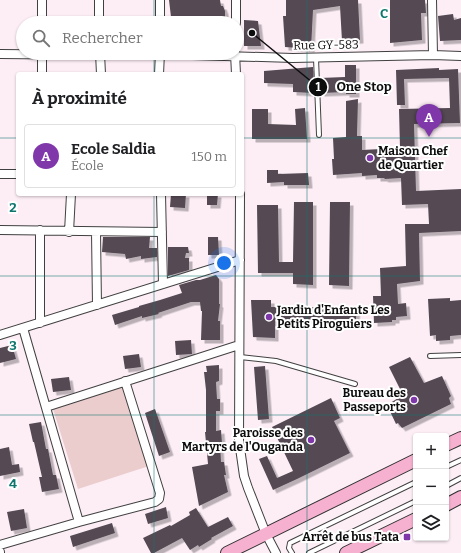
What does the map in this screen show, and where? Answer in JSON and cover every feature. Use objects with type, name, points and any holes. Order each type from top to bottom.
[{"type":"street","points":[[42,0],[42,16]]},
{"type":"street","points":[[98,0],[99,16]]},
{"type":"street","points":[[160,0],[160,16]]},
{"type":"street","points":[[236,0],[236,16]]},
{"type":"street","points":[[432,0],[433,55]]},
{"type":"street","name":"Rue GY-583","points":[[0,54],[16,54]]},
{"type":"street","name":"Rue GY-583","points":[[244,55],[293,58],[433,55],[461,56]]},
{"type":"street","points":[[42,60],[42,72]]},
{"type":"street","points":[[101,60],[101,72]]},
{"type":"street","points":[[159,72],[160,60]]},
{"type":"street","points":[[235,60],[236,72]]},
{"type":"street","points":[[0,174],[16,174]]},
{"type":"street","points":[[69,232],[71,196]]},
{"type":"street","points":[[161,196],[164,284]]},
{"type":"street","points":[[240,196],[239,441],[248,488],[266,534],[276,553]]},
{"type":"street","points":[[0,230],[162,232]]},
{"type":"street","points":[[40,230],[40,323]]},
{"type":"street","points":[[96,232],[97,305]]},
{"type":"street","points":[[0,335],[240,260]]},
{"type":"street","points":[[23,328],[79,522]]},
{"type":"street","points":[[46,407],[239,345]]},
{"type":"street","points":[[0,545],[155,502],[160,499],[160,493],[125,381]]},
{"type":"street","points":[[449,444],[461,438]]},
{"type":"street","points":[[226,553],[413,461]]},
{"type":"street","points":[[449,503],[461,497]]},
{"type":"street","points":[[346,553],[413,520]]},
{"type":"lane","points":[[316,57],[319,135]]},
{"type":"lane","points":[[430,356],[461,356]]},
{"type":"lane","points":[[239,357],[276,361],[355,384]]},
{"type":"lane","points":[[449,466],[461,460]]},
{"type":"lane","points":[[449,484],[461,478]]},
{"type":"lane","points":[[292,553],[289,548],[290,543],[413,483]]},
{"type":"lane","points":[[309,553],[413,502]]},
{"type":"shaded area","points":[[123,387],[149,466],[78,489],[53,409]]},
{"type":"building","points":[[169,0],[220,0],[221,6],[223,6],[225,11],[225,16],[171,16]]},
{"type":"building","points":[[286,0],[358,0],[360,40],[342,41],[340,6],[313,10],[311,49],[285,47],[283,16],[286,16]]},
{"type":"building","points":[[390,0],[425,0],[426,13],[421,13],[422,40],[390,43]]},
{"type":"building","points":[[453,14],[454,20],[461,18],[461,40],[440,41],[438,16]]},
{"type":"building","points":[[244,20],[258,21],[261,46],[244,46]]},
{"type":"building","points":[[345,65],[356,65],[356,94],[346,94],[346,92],[321,93],[320,78],[345,77]]},
{"type":"building","points":[[313,67],[314,93],[293,92],[293,84],[264,83],[264,71]]},
{"type":"building","points":[[439,68],[439,70],[458,69],[460,123],[414,124],[416,191],[461,189],[461,231],[419,233],[420,281],[397,284],[398,304],[406,303],[407,316],[396,317],[396,320],[392,320],[392,322],[374,323],[373,296],[381,296],[380,268],[406,266],[405,224],[429,224],[428,204],[402,205],[401,178],[377,178],[377,175],[362,176],[362,173],[333,175],[333,138],[346,137],[346,101],[358,99],[357,136],[362,136],[362,150],[400,148],[399,109],[450,108],[449,78],[404,79],[405,105],[397,105],[396,70]]},
{"type":"building","points":[[305,108],[307,139],[252,139],[252,109],[268,109],[268,124],[296,125],[295,109]]},
{"type":"building","points":[[267,170],[278,170],[278,174],[308,173],[309,185],[284,185],[284,182],[267,183]]},
{"type":"building","points":[[171,196],[186,196],[185,208],[170,207]]},
{"type":"building","points":[[207,196],[218,196],[217,205],[207,205]]},
{"type":"building","points":[[294,202],[313,202],[313,285],[293,284],[293,273],[258,273],[257,205],[278,205],[279,262],[293,262]]},
{"type":"building","points":[[330,202],[350,202],[349,286],[329,285]]},
{"type":"building","points":[[103,237],[150,237],[149,248],[157,248],[157,257],[141,259],[141,256],[126,259],[125,254],[102,252]]},
{"type":"building","points":[[208,237],[218,237],[219,255],[208,255]]},
{"type":"building","points":[[168,247],[188,247],[189,253],[186,253],[185,258],[189,258],[189,270],[168,276]]},
{"type":"building","points":[[216,275],[219,279],[220,304],[218,321],[220,321],[220,340],[201,340],[202,311],[200,302],[191,302],[158,313],[159,314],[142,318],[142,316],[115,325],[112,315],[182,293],[179,285]]},
{"type":"building","points":[[450,298],[450,301],[461,300],[461,335],[450,336],[450,340],[436,341],[436,335],[430,336],[428,299]]},
{"type":"building","points":[[251,300],[271,300],[271,307],[357,307],[356,319],[275,320],[275,338],[253,337]]},
{"type":"building","points":[[191,340],[192,354],[176,355],[175,341]]},
{"type":"building","points":[[12,345],[16,359],[0,363],[0,348]]},
{"type":"building","points":[[139,354],[141,367],[125,369],[123,356]]},
{"type":"building","points":[[410,357],[424,383],[442,376],[451,396],[449,398],[451,404],[402,428],[398,423],[396,424],[387,405],[403,395],[389,367]]},
{"type":"building","points":[[219,365],[219,381],[216,382],[217,399],[220,399],[220,411],[216,411],[216,431],[221,430],[221,462],[224,462],[226,475],[224,475],[228,492],[199,506],[192,467],[208,464],[205,432],[206,390],[204,372],[207,372],[206,366]]},
{"type":"building","points":[[265,366],[269,419],[258,420],[254,367]]},
{"type":"building","points":[[69,377],[71,390],[53,392],[51,379]]},
{"type":"building","name":"Paroisse des Martyrs de l'Ouganda","points":[[331,398],[340,418],[334,421],[350,453],[273,490],[259,459],[267,456],[277,478],[293,471],[272,427]]},
{"type":"building","points":[[155,409],[170,452],[159,456],[145,413]]},
{"type":"building","points":[[41,422],[46,449],[48,449],[53,475],[56,475],[59,489],[42,492],[39,477],[42,477],[29,424]]},
{"type":"building","points":[[9,447],[12,465],[19,464],[20,472],[0,476],[0,449]]},
{"type":"building","points":[[166,507],[168,518],[148,524],[145,514]]},
{"type":"building","points":[[196,508],[208,527],[228,517],[233,526],[211,538],[212,539],[199,547],[198,545],[190,550],[182,538],[154,553],[151,553],[143,538],[170,525],[171,526],[190,515],[189,512]]},
{"type":"building","points":[[24,509],[27,528],[11,531],[7,512]]},
{"type":"building","points":[[112,523],[115,533],[73,547],[70,536]]},
{"type":"place","name":"One Stop","points":[[252,33]]},
{"type":"place","name":"Ecole Saldia","points":[[429,137]]},
{"type":"place","name":"Maison Chef de Quartier","points":[[370,158]]},
{"type":"place","name":"Jardin d'Enfants Les Petits Piroguiers","points":[[269,317]]},
{"type":"place","name":"Bureau des Passeports","points":[[414,400]]},
{"type":"place","name":"Paroisse des Martyrs de l'Ouganda","points":[[311,440]]},
{"type":"place","name":"Arrêt de bus Tata","points":[[407,537]]}]
